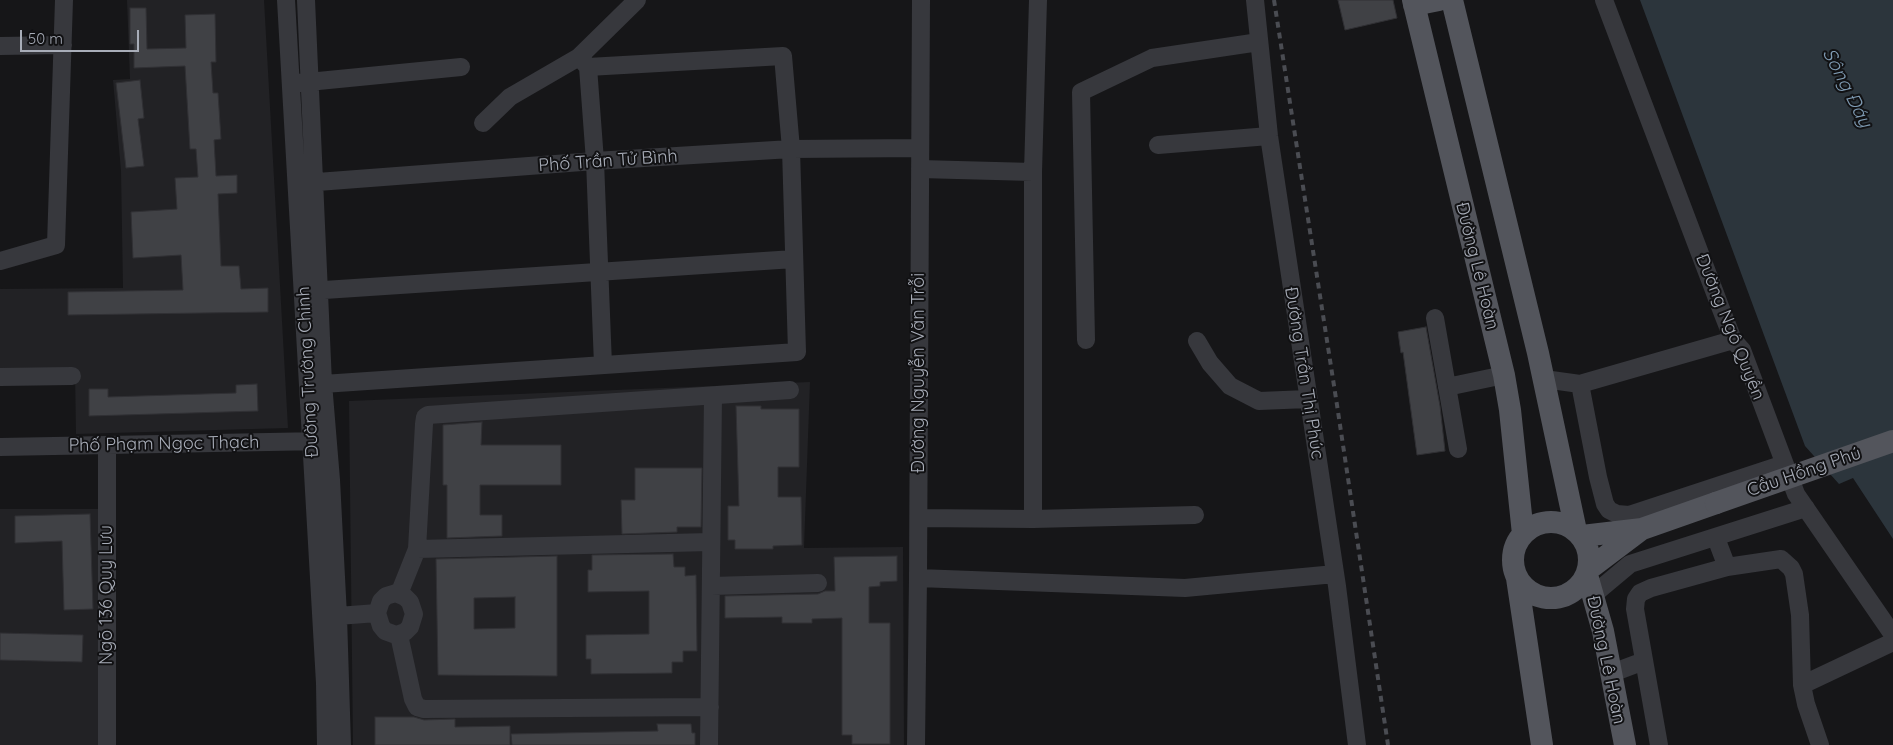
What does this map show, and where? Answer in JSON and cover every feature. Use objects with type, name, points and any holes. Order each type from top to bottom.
[{"type":"main road","points":[[1413,2],[1440,0]]},
{"type":"main road","points":[[1452,0],[1538,353],[1579,533],[1588,548],[1590,562],[1589,580]]},
{"type":"main road","name":"Đường Lê Hoàn","points":[[1413,2],[1502,368],[1516,456],[1523,534]]},
{"type":"main road","points":[[1502,368],[1538,353]]},
{"type":"main road","name":"Cầu Hồng Phú","points":[[1642,529],[1893,441]]},
{"type":"main road","points":[[1542,745],[1517,578],[1513,567],[1513,555],[1516,544],[1523,534],[1532,527],[1549,522],[1566,524],[1579,533],[1642,529]]},
{"type":"main road","points":[[1517,578],[1525,588],[1535,595],[1559,598],[1589,580],[1642,529]]},
{"type":"main road","name":"Đường Lê Hoàn","points":[[1589,580],[1612,673],[1625,745]]},
{"type":"street","points":[[0,261],[56,245],[64,0]]},
{"type":"street","name":"Đường Trường Chinh","points":[[286,0],[291,84],[306,183]]},
{"type":"street","name":"Đường Trường Chinh","points":[[306,0],[310,82],[306,183],[331,648],[334,740]]},
{"type":"street","points":[[483,123],[510,98],[584,62],[637,0]]},
{"type":"street","name":"Đường Nguyễn Văn Trỗi","points":[[916,745],[921,0]]},
{"type":"street","points":[[1033,519],[1033,172],[1038,0]]},
{"type":"street","name":"Đường Trần Thị Phúc","points":[[1255,0],[1269,136],[1335,574],[1356,745]]},
{"type":"street","name":"Đường Ngô Quyền","points":[[1604,0],[1733,340],[1742,350],[1796,494],[1893,635]]},
{"type":"street","points":[[1086,340],[1081,92],[1152,58],[1259,42]]},
{"type":"street","points":[[0,46],[63,45]]},
{"type":"street","points":[[316,384],[797,352],[791,149],[783,56],[584,62]]},
{"type":"street","points":[[584,62],[595,161],[603,365]]},
{"type":"street","points":[[291,84],[462,66]]},
{"type":"street","points":[[1158,145],[1269,136]]},
{"type":"street","name":"Phố Trần Tử Bình","points":[[306,183],[595,161],[791,149],[920,148]]},
{"type":"street","points":[[920,169],[1033,172]]},
{"type":"street","points":[[311,291],[794,259]]},
{"type":"street","points":[[1435,318],[1458,449]]},
{"type":"street","points":[[1197,340],[1210,362],[1230,386],[1237,390],[1259,401],[1308,399]]},
{"type":"street","points":[[1544,380],[1580,384],[1733,340]]},
{"type":"street","points":[[1447,387],[1502,368]]},
{"type":"street","points":[[0,377],[72,376]]},
{"type":"street","points":[[1580,384],[1598,477],[1609,510],[1617,514],[1629,515],[1784,464]]},
{"type":"street","points":[[400,594],[417,549],[424,424],[425,417],[428,415],[790,390]]},
{"type":"street","points":[[709,745],[713,396]]},
{"type":"street","name":"Phố Phạm Ngọc Thạch","points":[[0,446],[320,441]]},
{"type":"street","name":"Ngõ 136 Quy Lưu","points":[[107,445],[107,745]]},
{"type":"street","points":[[1589,580],[1630,564],[1806,508]]},
{"type":"street","points":[[919,518],[1033,519],[1195,516]]},
{"type":"street","points":[[1716,538],[1727,567]]},
{"type":"street","points":[[417,549],[711,542]]},
{"type":"street","points":[[1659,745],[1635,608],[1636,599],[1640,593],[1651,588],[1727,567],[1781,559],[1791,568],[1794,574],[1800,615],[1802,685],[1806,704],[1820,745]]},
{"type":"street","name":"Đường Trường Chinh","points":[[327,569],[338,616],[331,648]]},
{"type":"street","points":[[918,578],[1185,588],[1335,574]]},
{"type":"street","points":[[711,586],[818,583]]},
{"type":"street","points":[[400,594],[410,602],[414,614],[410,627],[399,635],[385,631],[381,626],[377,613],[378,607],[386,596],[400,594]]},
{"type":"street","points":[[338,616],[377,613]]},
{"type":"street","points":[[399,635],[413,699],[417,707],[424,709],[710,707]]},
{"type":"street","points":[[1802,685],[1893,642]]},
{"type":"street","points":[[1612,673],[1644,661]]},
{"type":"shaded area","points":[[127,0],[264,0],[288,428],[76,434],[75,371],[0,373],[0,289],[123,288],[121,171],[113,80],[130,79]]},
{"type":"shaded area","points":[[810,382],[804,548],[903,547],[904,745],[353,745],[349,401]]},
{"type":"shaded area","points":[[0,509],[103,509],[100,745],[0,745]]},
{"type":"water","name":"Sông Đáy","points":[[1640,0],[1893,0],[1893,539],[1853,478],[1839,484],[1805,446]]},
{"type":"building","points":[[1338,0],[1393,0],[1397,18],[1345,30]]},
{"type":"building","points":[[130,8],[146,8],[147,49],[186,48],[185,15],[215,14],[216,62],[211,62],[213,93],[218,93],[221,139],[214,140],[216,176],[237,175],[237,193],[218,194],[221,266],[239,266],[241,289],[268,288],[268,312],[68,315],[68,292],[183,290],[181,255],[133,258],[131,212],[177,209],[175,178],[198,177],[196,149],[190,149],[185,66],[134,68],[134,44],[130,44]]},
{"type":"building","points":[[140,80],[144,118],[138,119],[144,166],[126,168],[116,83]]},
{"type":"building","points":[[1426,327],[1440,406],[1445,451],[1417,455],[1403,352],[1401,353],[1398,332]]},
{"type":"building","points":[[257,384],[258,411],[89,416],[89,389],[108,389],[108,397],[236,393],[236,385]]},
{"type":"building","points":[[736,406],[761,406],[761,409],[799,409],[799,467],[778,467],[778,497],[801,497],[802,545],[773,546],[773,549],[735,549],[735,540],[728,540],[728,506],[739,506]]},
{"type":"building","points":[[482,422],[481,445],[561,445],[561,485],[480,485],[480,515],[502,515],[502,536],[447,538],[447,485],[443,485],[443,425]]},
{"type":"building","points":[[635,468],[702,468],[701,527],[677,527],[677,532],[622,534],[621,500],[635,500]]},
{"type":"building","points":[[90,514],[93,609],[64,610],[62,541],[15,543],[15,516]]},
{"type":"building","points":[[673,554],[674,567],[685,567],[685,576],[696,575],[697,651],[683,651],[683,662],[672,662],[672,673],[591,674],[591,659],[586,659],[586,635],[649,634],[649,591],[588,592],[588,570],[592,570],[592,555]]},
{"type":"building","points":[[557,556],[557,676],[438,675],[436,559]],"holes":[[[515,597],[515,628],[474,629],[474,598]]]},
{"type":"building","points":[[897,556],[897,581],[880,582],[880,586],[869,587],[869,623],[890,623],[890,744],[852,744],[852,735],[842,735],[842,618],[812,619],[812,623],[782,623],[782,617],[725,618],[725,596],[818,594],[825,591],[835,591],[834,557]]},
{"type":"building","points":[[0,633],[83,635],[82,662],[0,660]]},
{"type":"building","points":[[375,717],[414,717],[424,720],[455,719],[455,727],[510,726],[510,745],[375,745]]},
{"type":"building","points":[[657,724],[691,724],[692,733],[695,733],[695,745],[512,745],[511,734],[658,731]]},
{"type":"railway","points":[[1274,0],[1388,745]]}]
